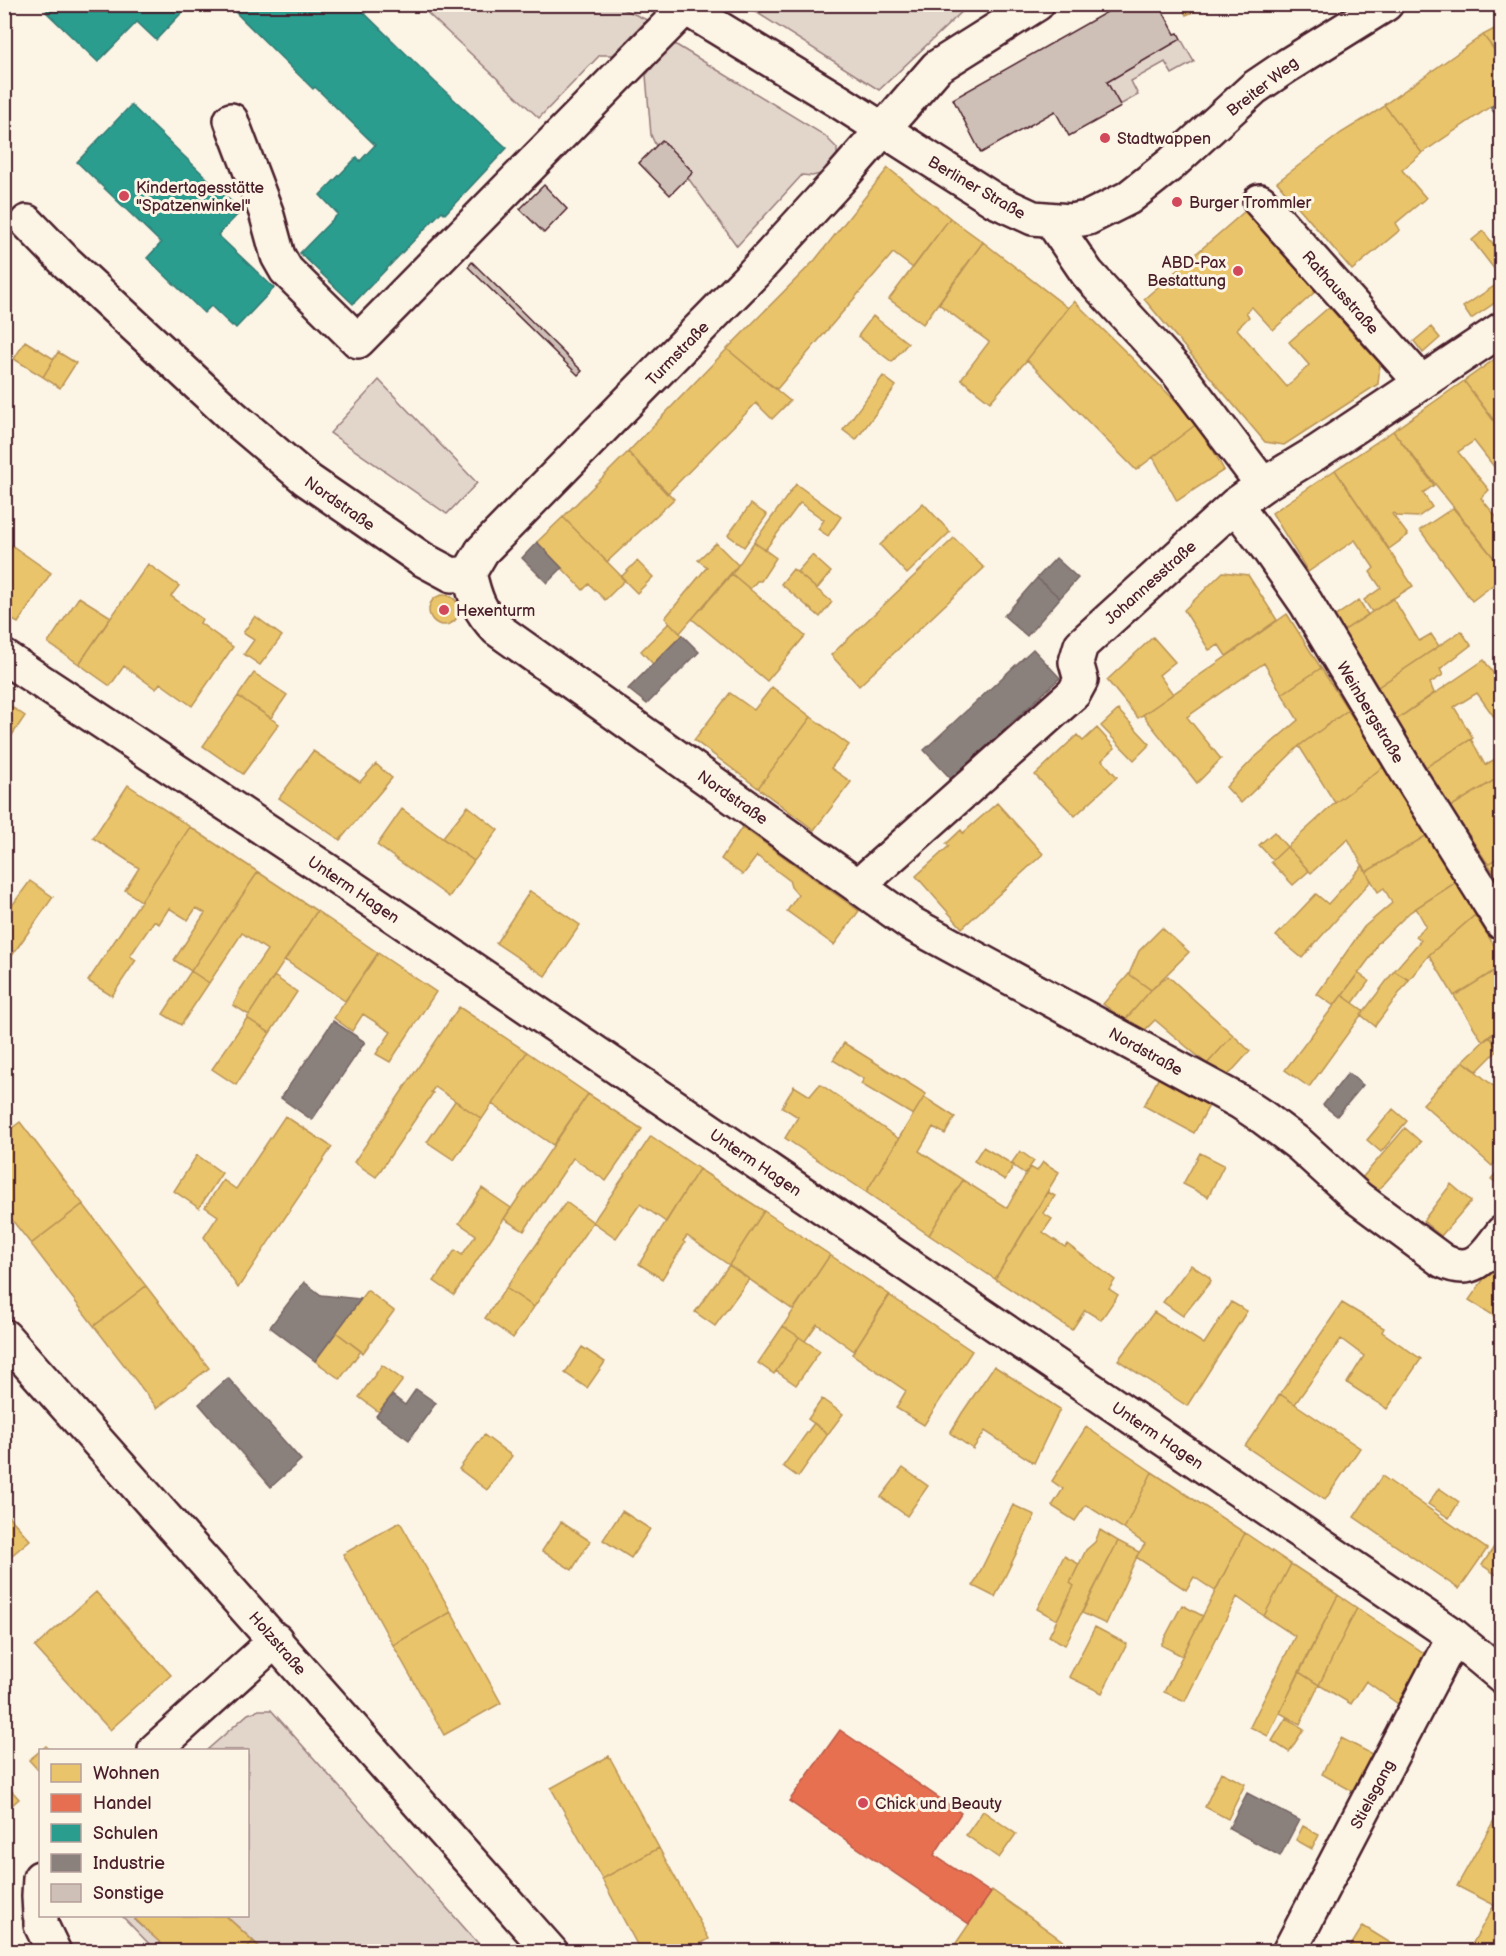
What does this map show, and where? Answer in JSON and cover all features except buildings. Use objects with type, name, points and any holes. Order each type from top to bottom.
[{"type":"street","name":"Turmstraße","points":[[469,573],[482,551],[730,298],[839,180],[937,67],[1037,4]]},
{"type":"street","name":"Breiter Weg","points":[[1051,220],[1070,221],[1088,218],[1128,198],[1171,164],[1254,88],[1386,4]]},
{"type":"street","name":"Berliner Straße","points":[[682,6],[994,200],[1033,218],[1051,220]]},
{"type":"street","points":[[231,120],[266,212],[278,256],[286,270],[358,341],[682,6]]},
{"type":"street","name":"Rathausstraße","points":[[1260,201],[1421,382]]},
{"type":"street","points":[[1051,220],[1087,273],[1176,370],[1263,485]]},
{"type":"street","name":"Nordstraße","points":[[27,222],[66,262],[214,399],[306,479],[422,559],[452,575],[469,573],[476,600],[485,617],[498,629],[910,923],[1240,1102],[1300,1145],[1358,1198],[1443,1261],[1454,1266],[1467,1266],[1480,1260],[1502,1233]]},
{"type":"street","name":"Johannesstraße","points":[[858,886],[1074,693],[1081,680],[1076,662],[1081,645],[1235,505],[1502,329]]},
{"type":"street","name":"Weinbergstraße","points":[[1235,505],[1306,603],[1406,770],[1502,923]]},
{"type":"street","name":"Unterm Hagen","points":[[4,657],[331,873],[1454,1636],[1502,1676]]},
{"type":"street","name":"Holzstraße","points":[[4,1336],[551,1952]]},
{"type":"street","name":"Stielsgang","points":[[1289,1952],[1454,1636]]},
{"type":"street","points":[[157,1749],[276,1640]]},
{"type":"street","points":[[40,1917],[41,1925],[54,1952]]},
{"type":"shaded area","points":[[419,5],[615,5],[647,20],[613,55],[600,55],[539,118]]},
{"type":"shaded area","points":[[745,5],[969,5],[879,90]]},
{"type":"shaded area","points":[[1181,39],[1194,62],[1172,74],[1165,62],[1131,81],[1138,95],[1120,105],[1107,82]]},
{"type":"shaded area","points":[[673,43],[824,135],[837,148],[837,156],[825,173],[812,176],[802,175],[737,246],[688,178],[693,172],[662,141],[656,146],[651,135],[646,75]]},
{"type":"shaded area","points":[[379,380],[477,483],[447,514],[330,433]]},
{"type":"shaded area","points":[[259,1710],[271,1710],[485,1951],[264,1951],[227,1917],[249,1917],[249,1749],[208,1749],[248,1714]]},
{"type":"shaded area","points":[[123,1917],[138,1917],[135,1920],[161,1943],[155,1950]]},
{"type":"place","name":"Stadtwappen","points":[[1105,138]]},
{"type":"place","name":"Kindertagesstätte \"Spatzenwinkel\"","points":[[124,196]]},
{"type":"place","name":"Burger Trommler","points":[[1177,202]]},
{"type":"place","name":"ABD-Pax Bestattung","points":[[1238,271]]},
{"type":"place","name":"Hexenturm","points":[[444,610]]},
{"type":"place","name":"Chick und Beauty","points":[[863,1803]]}]
